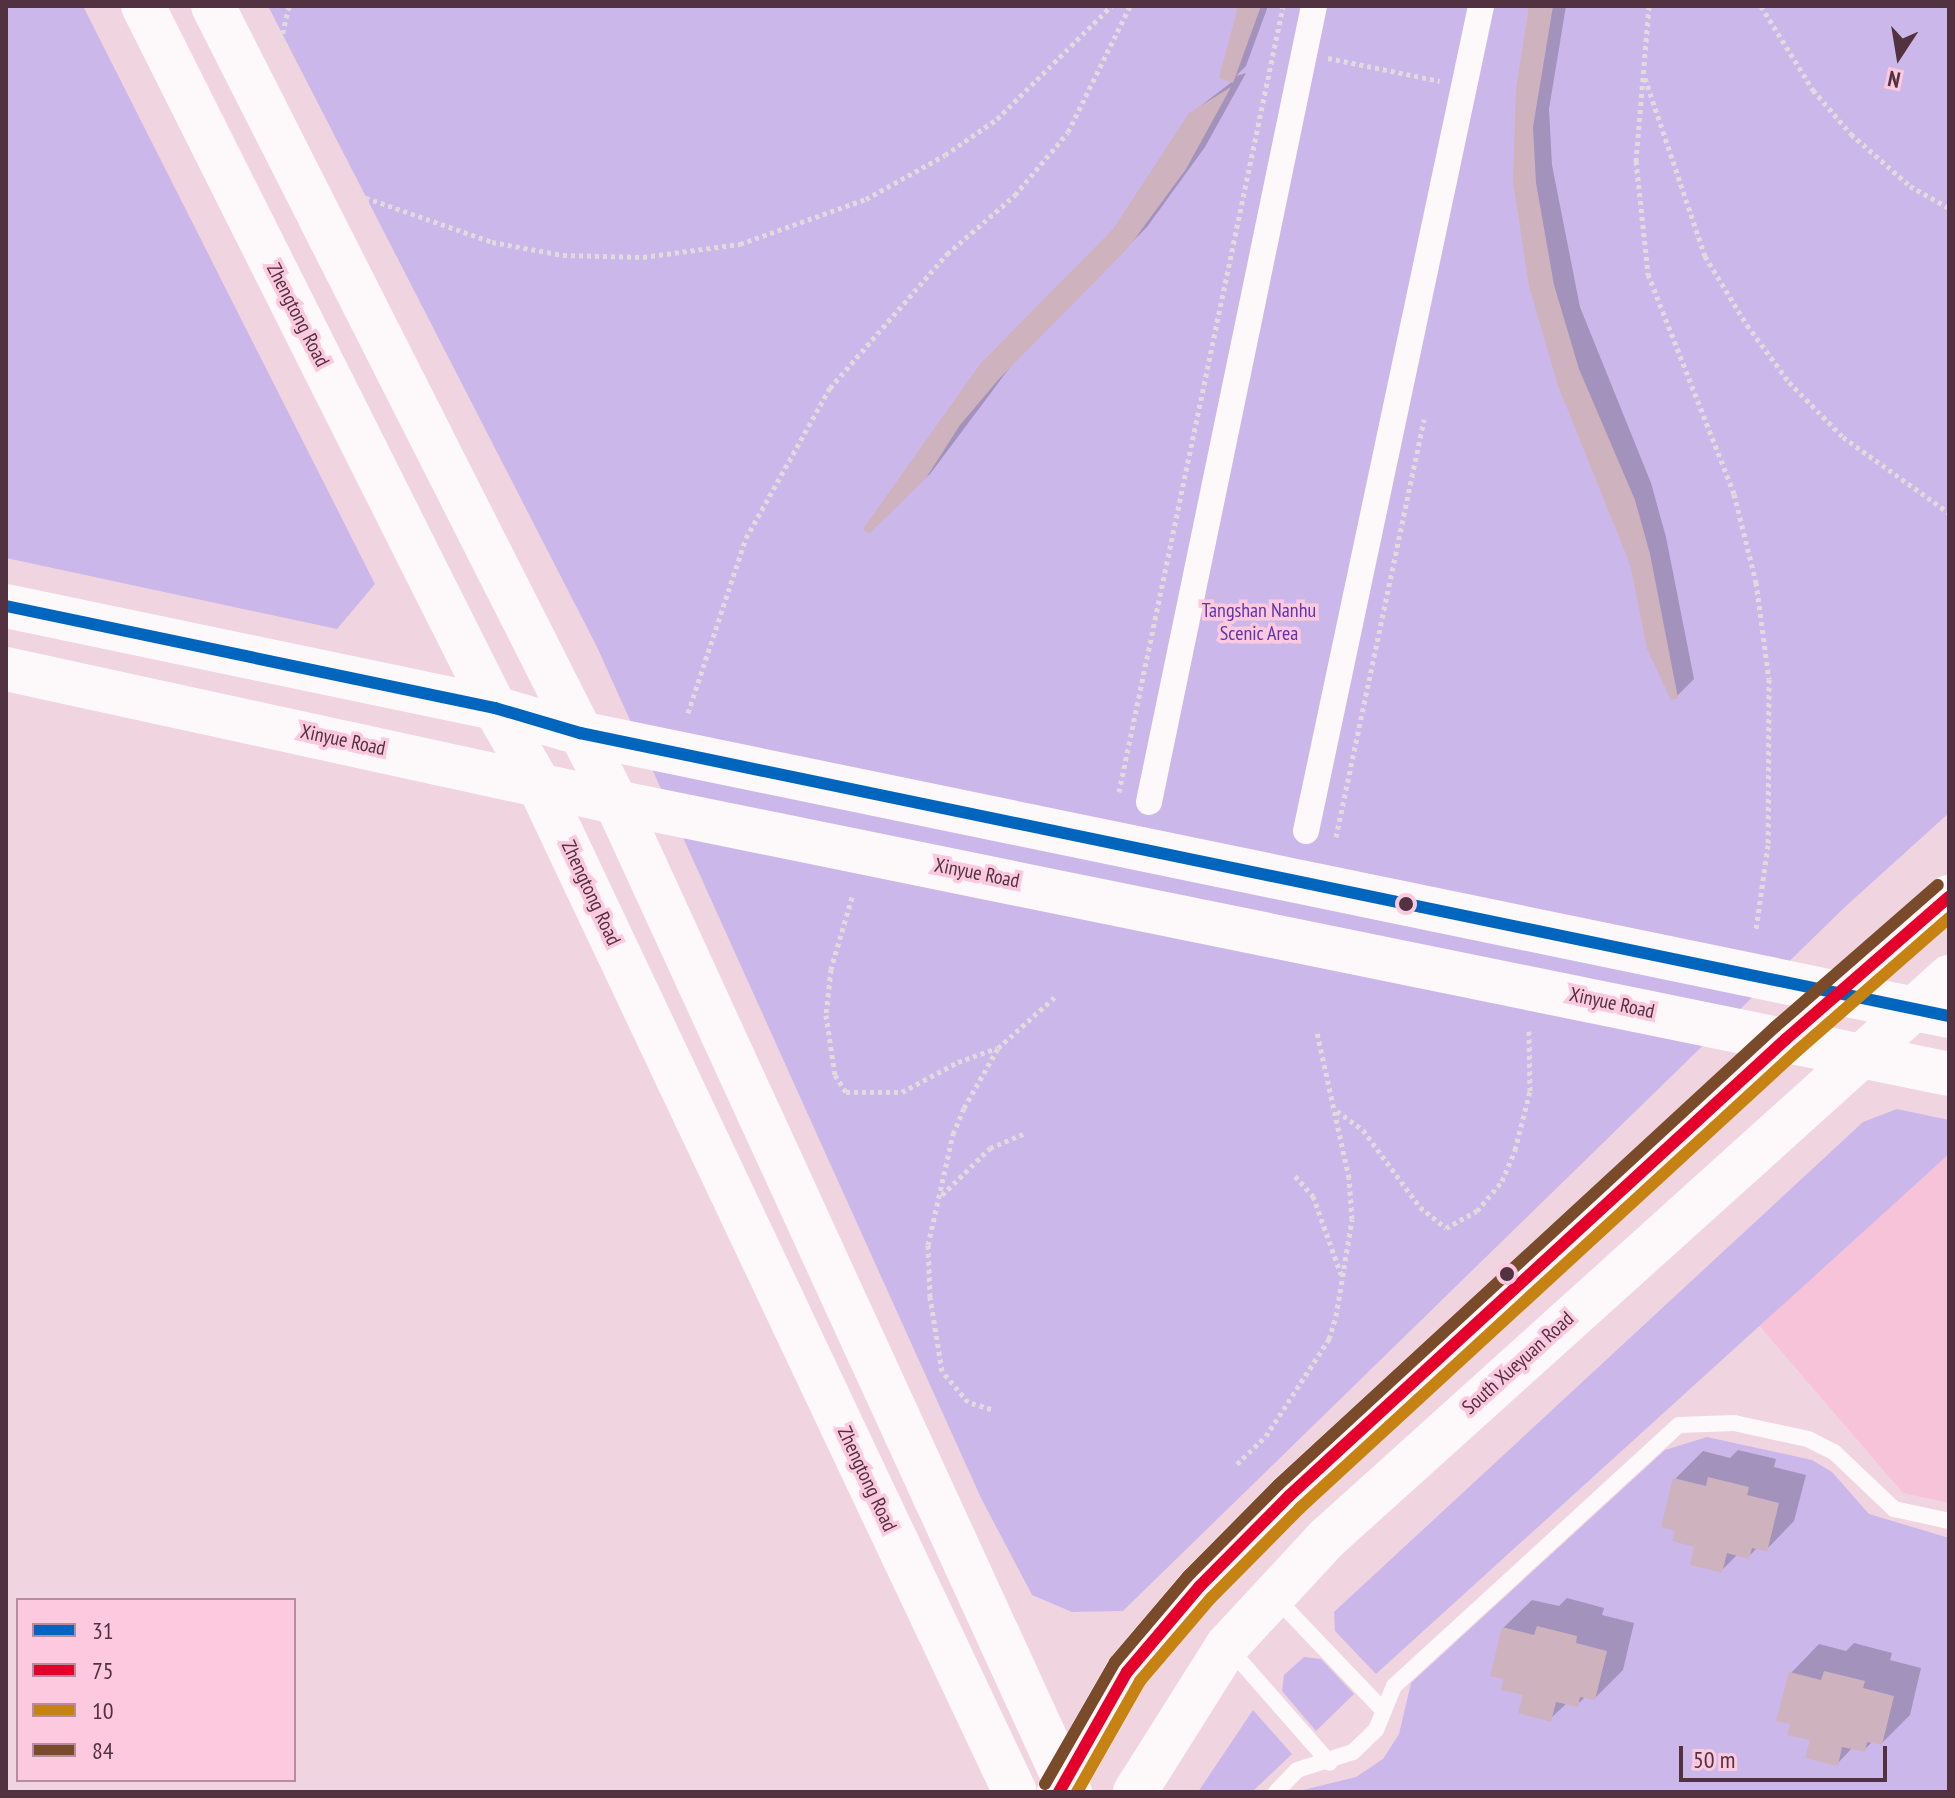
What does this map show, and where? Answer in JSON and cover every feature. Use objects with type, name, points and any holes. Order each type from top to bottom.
[{"type":"main road","points":[[213,6],[616,802],[1065,1786]]},
{"type":"main road","name":"Zhengtong Road","points":[[148,8],[495,708],[537,781],[1015,1792]]},
{"type":"main road","points":[[6,606],[495,708],[580,733],[1932,1012]]},
{"type":"main road","name":"Xinyue Road","points":[[6,669],[537,781],[616,802],[1949,1074]]},
{"type":"main road","points":[[1065,1786],[1127,1672],[1199,1587],[1365,1423],[1786,1039],[1949,897]]},
{"type":"main road","name":"South Xueyuan Road","points":[[1135,1792],[1227,1646],[1387,1481],[1863,1056],[1932,1012],[1949,977]]},
{"type":"street","points":[[1149,802],[1314,6]]},
{"type":"street","points":[[1306,831],[1481,6]]},
{"type":"lane","points":[[1276,1792],[1297,1770],[1330,1763],[1353,1752],[1376,1730],[1394,1686],[1679,1425],[1734,1423],[1808,1439],[1834,1452],[1894,1509],[1949,1521]]},
{"type":"lane","points":[[1273,1596],[1383,1710]]},
{"type":"lane","points":[[1227,1646],[1330,1763]]},
{"type":"path","points":[[279,49],[289,6]]},
{"type":"path","points":[[358,195],[492,242],[563,255],[643,257],[740,244],[791,230],[866,199],[945,155],[997,119],[1111,6]]},
{"type":"path","points":[[688,713],[746,538],[830,388],[905,299],[1015,195],[1068,132],[1130,6]]},
{"type":"path","points":[[1119,792],[1283,6]]},
{"type":"path","points":[[1649,6],[1636,161],[1648,274],[1734,494],[1764,638],[1770,775],[1768,845],[1756,929]]},
{"type":"path","points":[[1761,6],[1813,90],[1851,134],[1910,186],[1949,208]]},
{"type":"path","points":[[1274,46],[1465,86]]},
{"type":"path","points":[[1643,73],[1705,256],[1747,325],[1789,382],[1843,437],[1949,513]]},
{"type":"path","points":[[852,897],[826,1005],[835,1075],[846,1092],[902,1092],[958,1062],[998,1048]]},
{"type":"path","points":[[991,1409],[968,1402],[942,1371],[928,1272],[932,1224],[941,1196],[953,1134],[998,1048],[1057,995]]},
{"type":"path","points":[[1336,1110],[1363,1130],[1420,1207],[1446,1228],[1477,1211],[1502,1181],[1515,1150],[1530,1091],[1529,1031]]},
{"type":"path","points":[[1237,1464],[1266,1436],[1329,1339],[1352,1219],[1336,1110],[1317,1032]]},
{"type":"path","points":[[941,1196],[990,1148],[1023,1134]]},
{"type":"path","points":[[1295,1176],[1313,1196],[1341,1275]]},
{"type":"shaded area","points":[[1949,1154],[1949,1503],[1903,1493],[1757,1323]]},
{"type":"green space","points":[[6,6],[83,6],[375,584],[337,629],[6,558]]},
{"type":"green space","name":"Tangshan Nanhu Scenic Area","points":[[268,6],[1949,6],[1949,813],[1846,906],[1123,1611],[1072,1612],[1032,1595],[981,1498],[597,647]]},
{"type":"green space","points":[[1897,1109],[1949,1120],[1949,1154],[1376,1674],[1335,1631],[1334,1612],[1863,1122]]},
{"type":"green space","points":[[1707,1437],[1812,1460],[1832,1472],[1869,1514],[1949,1538],[1949,1792],[1295,1792],[1356,1777],[1383,1759],[1399,1734],[1411,1683],[1665,1450]]},
{"type":"green space","points":[[1304,1657],[1321,1659],[1354,1694],[1316,1731],[1282,1691],[1284,1675]]},
{"type":"green space","points":[[1253,1710],[1292,1754],[1252,1792],[1198,1792]]},
{"type":"building","points":[[1238,6],[1261,6],[1233,83],[1219,78]]},
{"type":"building","points":[[1529,6],[1553,6],[1533,127],[1536,183],[1554,285],[1579,369],[1635,500],[1650,554],[1678,698],[1671,700],[1647,649],[1630,564],[1558,386],[1529,286],[1513,182],[1516,89]]},
{"type":"building","points":[[1231,87],[1186,169],[1128,248],[998,380],[960,425],[926,478],[869,534],[863,529],[980,364],[1113,229],[1189,113]]},
{"type":"building","points":[[1708,1477],[1749,1487],[1747,1495],[1779,1503],[1767,1552],[1752,1548],[1749,1559],[1727,1553],[1722,1573],[1690,1565],[1694,1547],[1672,1541],[1675,1531],[1661,1527],[1673,1478],[1706,1486]]},
{"type":"building","points":[[1537,1626],[1577,1636],[1576,1643],[1607,1651],[1595,1700],[1580,1697],[1578,1707],[1556,1702],[1551,1722],[1518,1713],[1523,1695],[1501,1690],[1503,1679],[1490,1676],[1502,1627],[1534,1635]]},
{"type":"building","points":[[1824,1671],[1865,1681],[1863,1688],[1894,1696],[1882,1745],[1867,1742],[1865,1752],[1842,1747],[1838,1766],[1805,1758],[1810,1740],[1787,1735],[1790,1724],[1776,1721],[1789,1672],[1821,1680]]},
{"type":"transit line","name":"31","points":[[6,606],[495,708],[580,733],[1949,1016]]},
{"type":"transit line","name":"84","points":[[1045,1784],[1115,1662],[1188,1576],[1278,1485],[1775,1027],[1938,885]]},
{"type":"transit line","name":"75","points":[[1059,1792],[1127,1672],[1199,1587],[1289,1496],[1786,1039],[1949,897]]},
{"type":"transit line","name":"10","points":[[1077,1792],[1140,1681],[1211,1598],[1300,1508],[1797,1051],[1949,918]]}]
